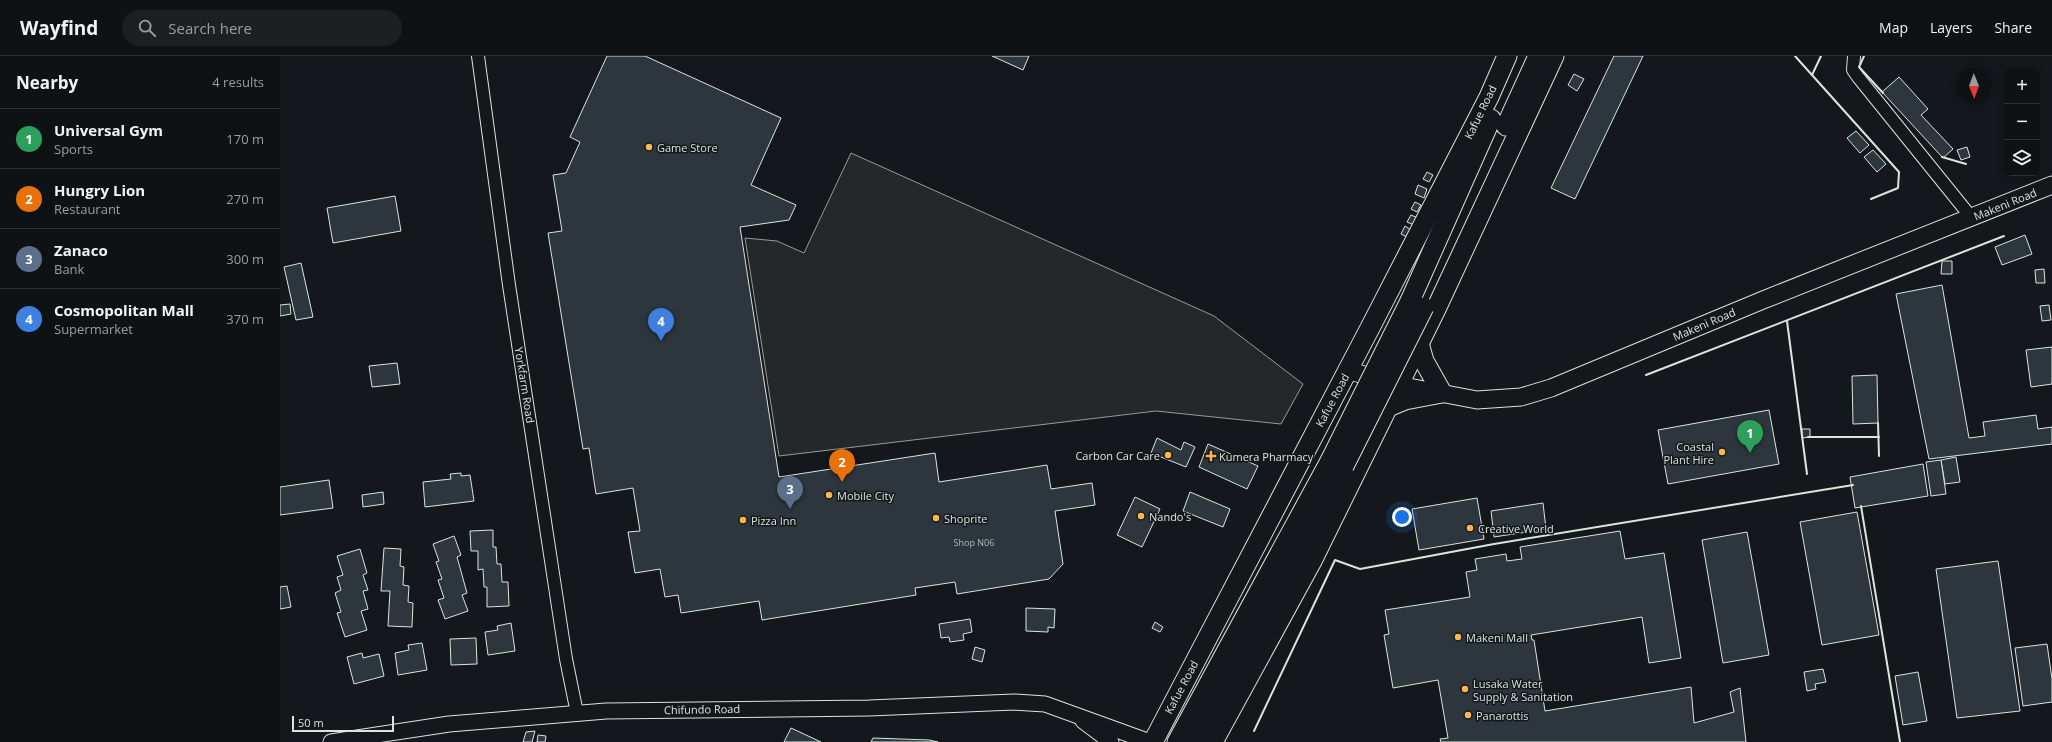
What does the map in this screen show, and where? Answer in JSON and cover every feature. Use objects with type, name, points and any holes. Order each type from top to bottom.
[{"type":"main road","name":"Kafue Road","points":[[1152,742],[1489,97],[1507,56]]},
{"type":"main road","name":"Kafue Road","points":[[1417,304],[1519,56]]},
{"type":"main road","name":"Kafue Road","points":[[1177,742],[1208,701],[1337,464],[1417,304],[1550,57]]},
{"type":"main road","name":"Kafue Road","points":[[1213,742],[1312,561],[1388,407],[1550,57]]},
{"type":"main road","name":"Makeni Road","points":[[1347,370],[1398,385],[1477,400],[1499,400],[1521,397],[1552,388],[1763,300],[2052,185]]},
{"type":"main road","points":[[1388,407],[1405,400],[1442,393],[1426,366],[1418,343]]},
{"type":"main road","name":"Kafue Road","points":[[1194,742],[1208,701]]},
{"type":"street","name":"Yorkfarm Road","points":[[478,56],[510,291],[566,659],[577,713]]},
{"type":"street","points":[[1854,56],[1853,70],[1858,77],[1971,217]]},
{"type":"street","name":"Chifundo Road","points":[[331,742],[449,724],[625,710],[869,708],[1014,702],[1045,704],[1152,742]]},
{"type":"street","name":"Chifundo Road","points":[[1074,714],[1111,742]]},
{"type":"shaded area","points":[[851,153],[1214,316],[1303,384],[1281,424],[1156,411],[779,456],[745,238],[777,241],[804,253]]},
{"type":"building","points":[[607,56],[645,56],[781,118],[751,185],[796,205],[789,220],[740,227],[779,477],[935,453],[939,482],[1047,465],[1051,489],[1092,483],[1095,505],[1055,511],[1063,564],[1049,579],[957,594],[955,582],[915,588],[916,595],[762,620],[759,601],[681,613],[678,595],[665,597],[660,569],[635,573],[628,532],[640,531],[633,488],[596,494],[589,448],[583,449],[548,233],[562,231],[553,175],[566,173],[580,142],[570,137]]},
{"type":"building","points":[[992,56],[1029,56],[1023,70]]},
{"type":"building","points":[[1614,56],[1643,56],[1575,199],[1551,188]]},
{"type":"building","points":[[1574,74],[1584,79],[1577,91],[1568,85]]},
{"type":"building","points":[[1899,77],[1928,109],[1921,115],[1953,149],[1943,158],[1882,92]]},
{"type":"building","points":[[1856,131],[1869,145],[1860,153],[1847,138]]},
{"type":"building","points":[[1967,147],[1970,157],[1961,160],[1957,150]]},
{"type":"building","points":[[1873,150],[1886,164],[1877,172],[1864,157]]},
{"type":"building","points":[[1427,172],[1433,175],[1429,182],[1423,179]]},
{"type":"building","points":[[1418,185],[1427,189],[1424,198],[1415,194]]},
{"type":"building","points":[[395,196],[401,231],[333,243],[327,208]]},
{"type":"building","points":[[1415,202],[1421,205],[1417,212],[1411,209]]},
{"type":"building","points":[[1411,215],[1418,218],[1414,225],[1407,222]]},
{"type":"building","points":[[1405,226],[1411,230],[1407,237],[1401,234]]},
{"type":"building","points":[[2025,235],[2032,254],[2002,265],[1995,247]]},
{"type":"building","points":[[1942,261],[1952,261],[1952,274],[1941,274]]},
{"type":"building","points":[[301,263],[313,317],[296,320],[284,267]]},
{"type":"building","points":[[2044,269],[2045,283],[2036,283],[2035,270]]},
{"type":"building","points":[[1942,285],[1969,438],[1985,436],[1983,422],[2036,415],[2038,429],[2052,427],[2052,444],[1929,459],[1896,294]]},
{"type":"building","points":[[290,304],[291,314],[280,316],[280,305]]},
{"type":"building","points":[[2049,305],[2051,320],[2042,321],[2040,306]]},
{"type":"building","points":[[2052,347],[2052,384],[2031,387],[2026,350]]},
{"type":"building","points":[[397,363],[400,384],[372,387],[369,366]]},
{"type":"building","points":[[1877,375],[1878,423],[1853,424],[1852,376]]},
{"type":"building","points":[[1769,410],[1779,464],[1668,484],[1658,430]]},
{"type":"building","points":[[1802,429],[1810,429],[1810,437],[1802,438]]},
{"type":"building","points":[[1157,438],[1181,450],[1184,442],[1195,447],[1186,467],[1151,453]]},
{"type":"building","points":[[1208,444],[1258,466],[1247,489],[1199,467]]},
{"type":"building","points":[[1956,457],[1960,482],[1945,484],[1941,460]]},
{"type":"building","points":[[1941,460],[1946,494],[1931,496],[1926,462]]},
{"type":"building","points":[[1923,464],[1928,496],[1855,508],[1850,477]]},
{"type":"building","points":[[461,473],[461,476],[470,475],[474,501],[425,507],[423,482],[451,479],[450,474]]},
{"type":"building","points":[[329,480],[333,508],[280,515],[280,487]]},
{"type":"building","points":[[383,492],[384,504],[363,507],[362,495]]},
{"type":"building","points":[[1190,492],[1230,509],[1223,527],[1183,511]]},
{"type":"building","points":[[1135,497],[1160,509],[1142,547],[1117,535]]},
{"type":"building","points":[[1477,498],[1484,539],[1419,550],[1412,509]]},
{"type":"building","points":[[1543,503],[1546,529],[1494,537],[1491,511]]},
{"type":"building","points":[[1857,512],[1879,635],[1822,645],[1800,522]]},
{"type":"building","points":[[493,530],[493,547],[496,547],[497,564],[501,564],[502,582],[508,582],[509,606],[487,607],[487,587],[484,587],[483,569],[478,570],[478,551],[471,551],[470,531]]},
{"type":"building","name":"Makeni Mall","points":[[1620,531],[1625,559],[1664,553],[1681,658],[1649,663],[1642,617],[1531,635],[1532,640],[1534,640],[1545,711],[1691,687],[1694,723],[1734,712],[1730,692],[1740,688],[1746,742],[1441,742],[1440,739],[1448,738],[1438,680],[1393,688],[1384,635],[1389,634],[1385,610],[1470,597],[1466,572],[1477,570],[1475,559],[1506,554],[1507,561],[1522,559],[1520,547]]},
{"type":"building","points":[[1747,532],[1769,655],[1723,663],[1702,540]]},
{"type":"building","points":[[454,536],[461,555],[457,557],[467,593],[462,595],[468,611],[445,619],[438,600],[444,598],[438,580],[442,579],[436,562],[439,561],[433,544]]},
{"type":"building","points":[[384,548],[401,549],[400,566],[404,567],[403,585],[409,586],[408,602],[413,603],[412,627],[388,626],[390,591],[381,591]]},
{"type":"building","points":[[360,549],[367,573],[363,575],[368,590],[363,591],[368,609],[361,611],[367,630],[345,637],[337,613],[341,612],[335,593],[341,590],[337,577],[343,575],[337,556]]},
{"type":"building","points":[[1998,561],[2020,711],[1957,718],[1936,569]]},
{"type":"building","points":[[287,586],[291,607],[280,609],[280,587]]},
{"type":"building","points":[[1026,608],[1055,609],[1054,628],[1048,627],[1048,632],[1026,631]]},
{"type":"building","points":[[970,619],[972,632],[963,634],[964,640],[950,642],[949,637],[941,638],[939,624]]},
{"type":"building","points":[[1155,622],[1163,627],[1160,632],[1152,628]]},
{"type":"building","points":[[511,623],[515,651],[488,655],[485,632],[498,630],[497,626]]},
{"type":"building","points":[[476,638],[477,664],[451,665],[450,639]]},
{"type":"building","points":[[422,643],[427,670],[398,675],[395,653],[409,650],[408,645]]},
{"type":"building","points":[[2047,644],[2052,679],[2052,702],[2023,706],[2015,648]]},
{"type":"building","points":[[975,647],[985,650],[982,662],[972,659]]},
{"type":"building","points":[[362,653],[363,658],[379,654],[384,676],[354,684],[347,657]]},
{"type":"building","points":[[1823,669],[1826,682],[1815,684],[1816,689],[1807,691],[1804,672]]},
{"type":"building","points":[[1918,672],[1927,721],[1903,725],[1895,676]]},
{"type":"building","points":[[791,728],[821,742],[784,742]]},
{"type":"building","points":[[535,731],[532,742],[523,742],[526,732]]},
{"type":"building","points":[[538,735],[546,736],[545,742],[537,742]]},
{"type":"building","points":[[873,738],[929,740],[938,742],[871,742]]},
{"type":"wall","points":[[1795,56],[1812,75],[1821,56]]},
{"type":"wall","points":[[1864,56],[1859,67],[1883,93]]},
{"type":"wall","points":[[1812,75],[1899,172],[1898,188],[1871,199]]},
{"type":"wall","points":[[1942,157],[1966,164]]},
{"type":"wall","points":[[1646,375],[2004,236]]},
{"type":"wall","points":[[1787,321],[1807,474]]},
{"type":"wall","points":[[1878,423],[1879,456]]},
{"type":"wall","points":[[1808,437],[1879,437]]},
{"type":"wall","points":[[1254,731],[1335,560],[1360,569],[1494,544],[1853,485]]},
{"type":"wall","points":[[1861,506],[1900,742]]},
{"type":"place","name":"Game Store","points":[[649,147]]},
{"type":"place","name":"Cosmopolitan Mall","points":[[661,341]]},
{"type":"place","name":"Coastal Plant Hire","points":[[1722,452]]},
{"type":"place","name":"Universal Gym","points":[[1750,453]]},
{"type":"place","name":"Carbon Car Care","points":[[1168,455]]},
{"type":"place","name":"Kumera Pharmacy","points":[[1211,456]]},
{"type":"place","name":"Hungry Lion","points":[[842,482]]},
{"type":"place","name":"Mobile City","points":[[829,495]]},
{"type":"place","name":"Zanaco","points":[[790,509]]},
{"type":"place","name":"Nando's","points":[[1141,516]]},
{"type":"place","name":"Shoprite","points":[[936,518]]},
{"type":"place","name":"Pizza Inn","points":[[743,520]]},
{"type":"place","name":"Creative World","points":[[1470,528]]},
{"type":"place","name":"Makeni Mall","points":[[1458,637]]},
{"type":"place","name":"Lusaka Water Supply & Sanitation","points":[[1465,689]]},
{"type":"place","name":"Panarottis","points":[[1468,715]]}]
